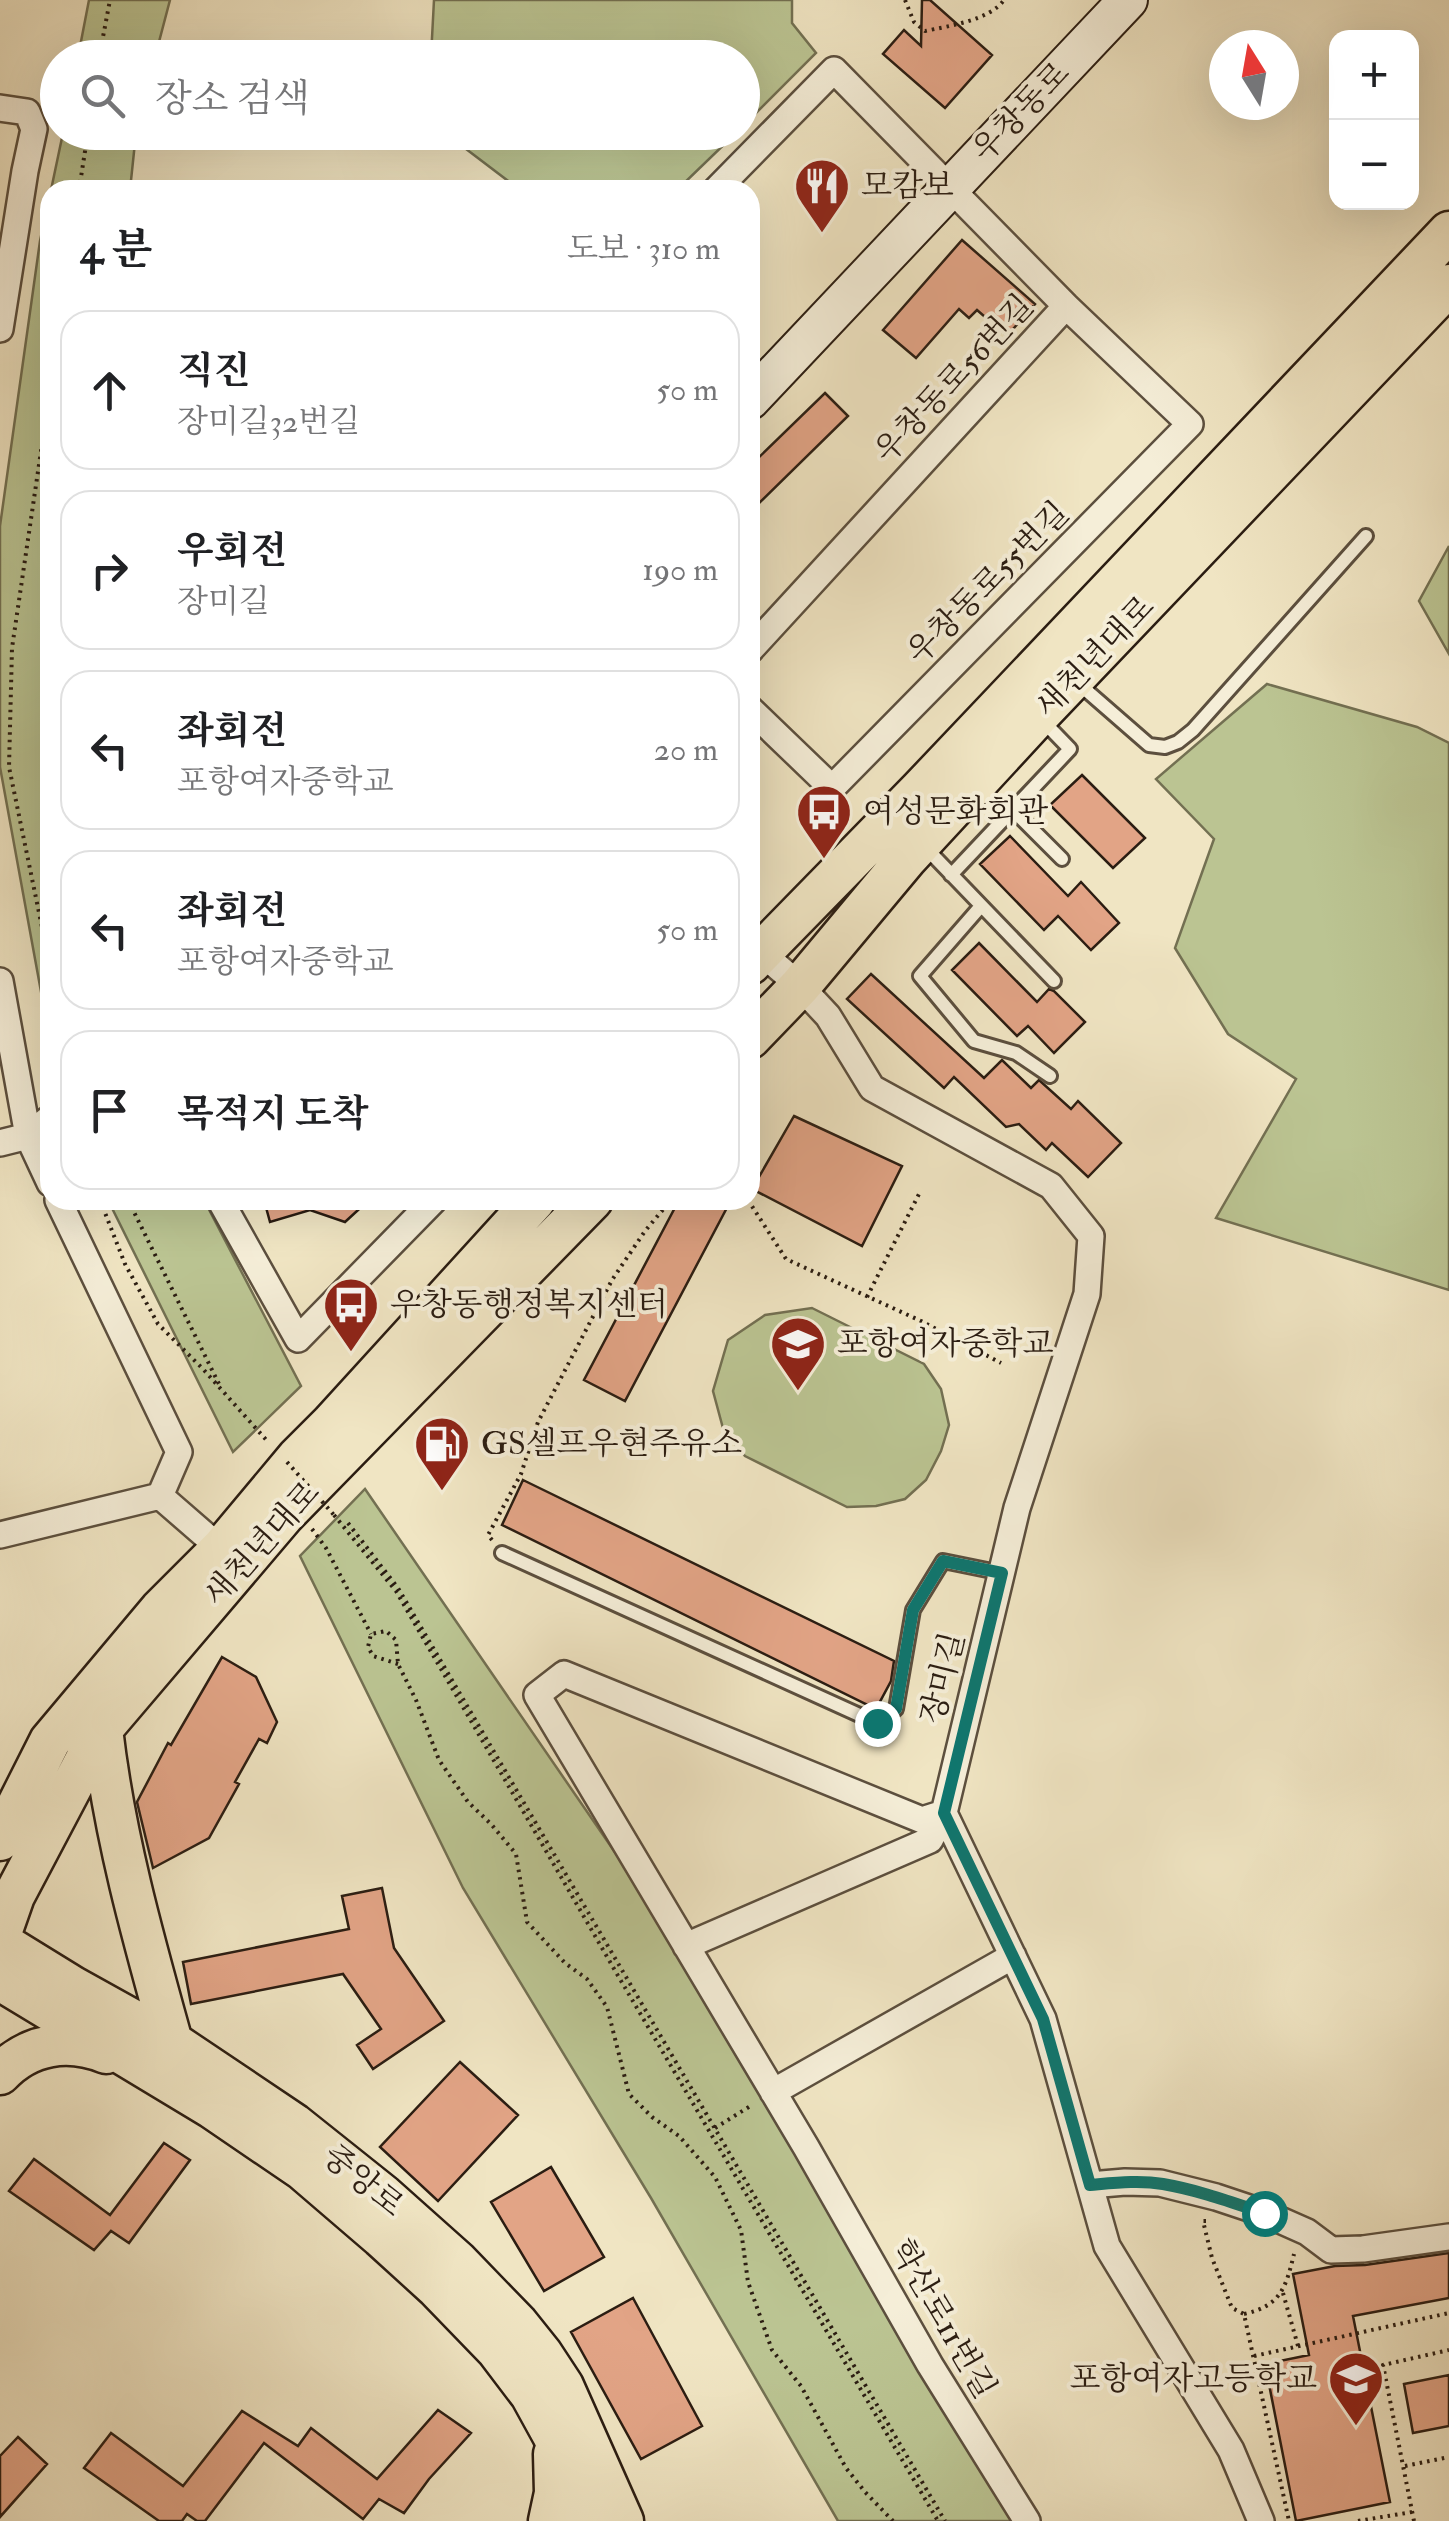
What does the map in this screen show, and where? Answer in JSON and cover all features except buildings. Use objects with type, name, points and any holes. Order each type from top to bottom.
[{"type":"main road","name":"우창동로","points":[[760,389],[1128,0]]},
{"type":"main road","name":"새천년대로","points":[[760,1028],[800,986],[908,830],[1061,667],[1449,232]]},
{"type":"main road","name":"새천년대로","points":[[760,948],[908,830],[1038,716],[1061,667],[1449,284]]},
{"type":"main road","name":"새천년대로","points":[[0,1840],[50,1742],[160,1610],[221,1549],[296,1458],[526,1210]]},
{"type":"main road","name":"새천년대로","points":[[0,1939],[14,1896],[102,1729],[284,1515],[582,1210]]},
{"type":"main road","points":[[0,2074],[23,2056],[53,2045],[162,2056],[102,1729]]},
{"type":"main road","points":[[0,1770],[50,1742]]},
{"type":"main road","name":"중앙로","points":[[0,1939],[73,1987],[162,2056],[303,2170],[437,2288],[496,2349],[531,2395],[553,2435],[588,2521]]},
{"type":"main road","name":"중앙로","points":[[0,1980],[162,2056],[294,2124],[383,2195],[457,2261],[542,2354],[563,2386],[623,2521]]},
{"type":"main road","points":[[549,2521],[555,2493],[553,2435]]},
{"type":"street","points":[[760,145],[834,70],[1066,306]]},
{"type":"street","points":[[0,108],[27,112],[34,129],[0,328]]},
{"type":"street","points":[[726,180],[755,150]]},
{"type":"street","name":"우창동로55번길","points":[[760,718],[832,788],[1190,424],[1066,306]]},
{"type":"street","name":"우창동로56번길","points":[[760,639],[1066,306]]},
{"type":"street","name":"장미길","points":[[760,957],[800,986],[828,1016],[872,1088],[1050,1186],[1091,1236],[1086,1294],[1017,1508],[944,1813]]},
{"type":"street","points":[[0,981],[28,1136],[40,1162]]},
{"type":"street","points":[[0,1143],[28,1136],[40,1126]]},
{"type":"street","points":[[63,1210],[178,1452],[160,1496]]},
{"type":"street","points":[[228,1210],[298,1339],[424,1210]]},
{"type":"street","points":[[0,1535],[160,1496]]},
{"type":"street","points":[[160,1496],[221,1549]]},
{"type":"street","name":"학산로11번길","points":[[944,1813],[922,1820],[564,1674],[537,1695],[806,2147],[930,2365],[1028,2521]]},
{"type":"street","points":[[686,1946],[930,1840],[944,1813]]},
{"type":"street","points":[[944,1813],[1043,2019],[1107,2246],[1231,2450],[1261,2521]]},
{"type":"street","points":[[773,2092],[1013,1956]]},
{"type":"street","points":[[1090,2185],[1160,2184],[1216,2196],[1308,2232],[1331,2250],[1364,2250],[1449,2237]]},
{"type":"lane","points":[[1061,667],[1149,746],[1165,747],[1178,742],[1366,536]]},
{"type":"lane","points":[[951,875],[1070,748],[1038,716]]},
{"type":"lane","points":[[1012,810],[1062,859]]},
{"type":"lane","points":[[908,830],[1054,980]]},
{"type":"lane","points":[[981,906],[920,976],[974,1040],[1016,1053],[1050,1076]]},
{"type":"lane","points":[[502,1553],[877,1723],[896,1709],[913,1610],[943,1561],[1002,1573]]},
{"type":"path","points":[[102,40],[110,0]]},
{"type":"path","points":[[905,0],[914,22],[925,31],[957,25],[998,9],[1004,0]]},
{"type":"path","points":[[81,180],[85,150]]},
{"type":"path","points":[[40,458],[12,648],[10,767],[40,916]]},
{"type":"path","points":[[867,1296],[921,1190]]},
{"type":"path","points":[[104,1210],[125,1264],[158,1324],[273,1447]]},
{"type":"path","points":[[133,1210],[222,1390],[264,1432]]},
{"type":"path","points":[[502,1553],[488,1535],[520,1474],[538,1422],[612,1280],[662,1210]]},
{"type":"path","points":[[754,1210],[786,1260],[1001,1362]]},
{"type":"path","points":[[287,1462],[396,1591],[938,2521]]},
{"type":"path","points":[[308,1523],[326,1548],[371,1634],[368,1647],[372,1656],[398,1664]]},
{"type":"path","points":[[348,1523],[398,1588],[945,2521]]},
{"type":"path","points":[[371,1634],[386,1630],[396,1640],[398,1664],[439,1760],[468,1802],[516,1854],[527,1922],[565,1963],[588,1978],[607,2006],[629,2094],[679,2136],[715,2177],[741,2230],[748,2282],[772,2350],[800,2386],[846,2468],[893,2521]]},
{"type":"path","points":[[714,2128],[773,2092]]},
{"type":"path","points":[[1222,2220],[1203,2221],[1212,2258],[1232,2308],[1244,2314],[1256,2311],[1283,2293]]},
{"type":"path","points":[[1294,2254],[1283,2293],[1298,2347]]},
{"type":"path","points":[[1253,2356],[1449,2313]]},
{"type":"path","points":[[1244,2314],[1289,2521]]},
{"type":"path","points":[[1414,2521],[1383,2364],[1449,2350]]},
{"type":"path","points":[[1402,2467],[1449,2457]]},
{"type":"path","points":[[1358,2521],[1412,2512]]},
{"type":"green space","points":[[89,0],[170,0],[159,40],[81,40]]},
{"type":"green space","points":[[434,0],[792,0],[792,23],[816,53],[760,109],[760,40],[432,40]]},
{"type":"green space","points":[[59,150],[134,150],[131,180],[53,180]]},
{"type":"green space","points":[[467,150],[718,150],[687,180],[507,180]]},
{"type":"green space","points":[[40,241],[40,986],[0,767],[0,526]]},
{"type":"green space","points":[[1449,546],[1449,654],[1419,601]]},
{"type":"green space","points":[[1267,684],[1417,727],[1449,743],[1449,1290],[1216,1218],[1296,1079],[1228,1034],[1175,948],[1214,839],[1156,779]]},
{"type":"green space","points":[[113,1210],[209,1210],[301,1386],[233,1452]]},
{"type":"green space","points":[[812,1308],[924,1364],[941,1389],[949,1425],[941,1451],[926,1480],[905,1499],[847,1507],[745,1456],[724,1432],[713,1391],[728,1340],[765,1315]]},
{"type":"green space","points":[[365,1489],[742,2037],[1019,2521],[838,2521],[651,2198],[463,1888],[300,1556]]},
{"type":"place","name":"모캄보","points":[[822,235]]},
{"type":"place","name":"여성문화회관","points":[[824,861]]},
{"type":"place","name":"우창동행정복지센터","points":[[351,1354]]},
{"type":"place","name":"포항여자중학교","points":[[798,1393]]},
{"type":"place","name":"GS셀프우현주유소","points":[[442,1493]]},
{"type":"place","name":"포항여자고등학교","points":[[1356,2428]]},
{"type":"route","points":[[877,1723],[896,1709],[913,1610],[943,1561],[1002,1573],[944,1813],[1043,2019],[1090,2185],[1160,2184],[1216,2196],[1264,2213]]}]
